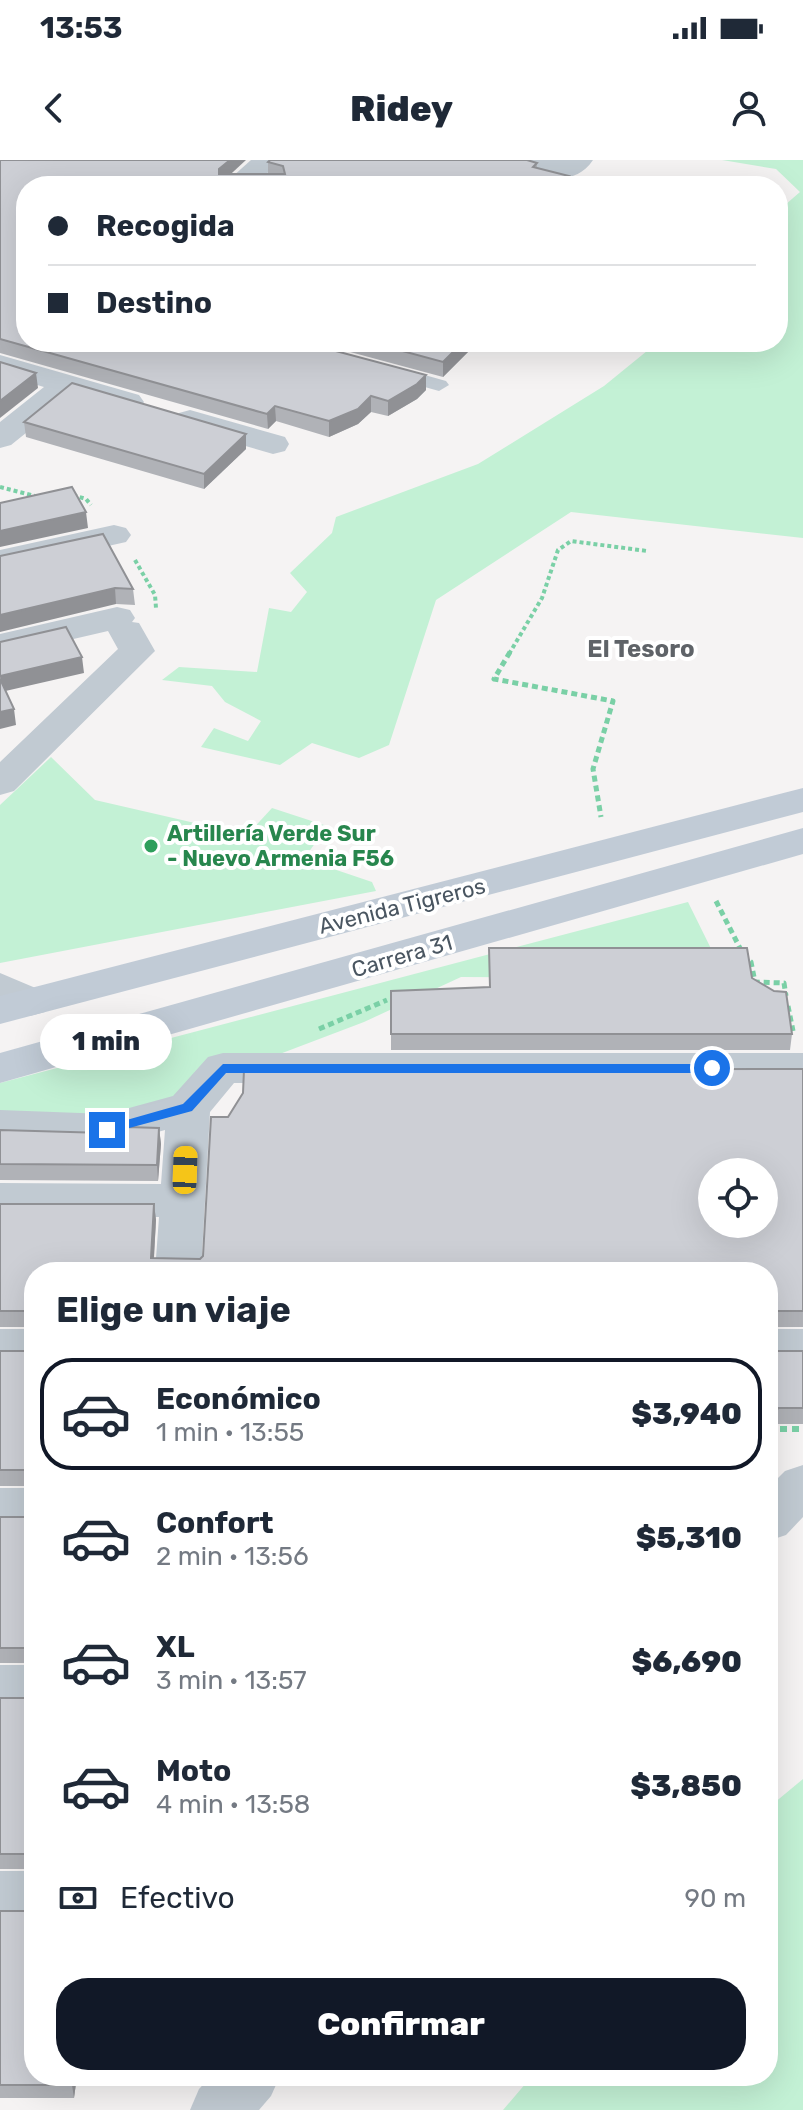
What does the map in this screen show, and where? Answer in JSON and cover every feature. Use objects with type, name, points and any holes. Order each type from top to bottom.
[{"type":"main road","name":"Avenida Tigreros","points":[[10,1000],[617,851],[803,800]]},
{"type":"main road","name":"Carrera 31","points":[[0,1068],[803,841]]},
{"type":"street","points":[[248,176],[268,160]]},
{"type":"street","points":[[518,160],[567,171],[579,160]]},
{"type":"street","points":[[5,366],[26,352]]},
{"type":"street","points":[[5,366],[273,444]]},
{"type":"street","points":[[0,438],[67,384]]},
{"type":"street","points":[[0,560],[114,535]]},
{"type":"street","points":[[0,645],[122,625],[137,651],[0,783]]},
{"type":"street","points":[[0,740],[62,725]]},
{"type":"street","points":[[0,1126],[107,1130],[188,1108],[223,1068],[801,1068]]},
{"type":"street","points":[[179,1262],[188,1108]]},
{"type":"street","points":[[0,1200],[184,1201]]},
{"type":"street","points":[[0,1347],[24,1347]]},
{"type":"street","points":[[778,1347],[803,1347]]},
{"type":"street","points":[[0,1509],[24,1509]]},
{"type":"street","points":[[0,1688],[24,1688]]},
{"type":"street","points":[[0,1897],[24,1897]]},
{"type":"street","points":[[220,2110],[241,2086]]},
{"type":"lane","points":[[367,365],[439,385]]},
{"type":"path","points":[[617,851],[600,815],[593,769],[613,701],[494,679],[542,598],[558,550],[571,541],[647,551]]},
{"type":"path","points":[[701,872],[744,956],[751,962],[755,982],[784,983],[801,1068]]},
{"type":"path","points":[[729,956],[744,956]]},
{"type":"path","points":[[310,1032],[397,996]]},
{"type":"path","points":[[778,1429],[803,1429]]},
{"type":"green space","points":[[722,160],[803,160],[803,538],[571,512],[436,600],[389,745],[359,758],[312,743],[280,765],[201,747],[214,728],[248,741],[261,721],[225,702],[212,686],[162,680],[179,667],[257,672],[269,608],[291,612],[307,592],[290,573],[332,533],[336,517],[478,464],[604,386],[646,352],[788,352],[788,202],[800,192],[788,180],[788,176],[776,169]]},
{"type":"green space","points":[[51,757],[95,800],[247,835],[272,808],[327,826],[304,859],[372,882],[376,891],[0,963],[0,805]]},
{"type":"green space","points":[[688,902],[726,979],[461,977],[364,1022],[211,1080],[163,1107],[0,1128],[0,1083]]},
{"type":"green space","points":[[803,1779],[803,2110],[503,2110],[523,2086],[778,2086],[778,1800]]},
{"type":"building","points":[[0,160],[230,160],[219,169],[219,174],[285,174],[283,166],[268,162],[527,160],[537,163],[533,167],[569,176],[16,176],[16,343],[0,339]]},
{"type":"building","points":[[46,352],[340,352],[426,375],[388,401],[371,396],[358,409],[329,421],[275,406],[267,414]]},
{"type":"building","points":[[406,352],[453,352],[443,362]]},
{"type":"building","points":[[0,362],[36,373],[0,401]]},
{"type":"building","points":[[72,383],[246,434],[204,474],[24,422]]},
{"type":"building","points":[[72,487],[86,512],[0,531],[0,503]]},
{"type":"building","points":[[103,534],[133,589],[115,588],[0,615],[0,556]]},
{"type":"building","points":[[66,627],[82,657],[0,676],[0,642]]},
{"type":"building","points":[[0,679],[14,709],[0,712]]},
{"type":"building","points":[[489,948],[747,948],[752,978],[774,991],[786,992],[792,1034],[391,1034],[391,991],[490,987]]},
{"type":"building","points":[[803,1069],[803,1311],[778,1311],[778,1262],[24,1262],[24,1311],[0,1311],[0,1204],[154,1204],[151,1258],[200,1259],[203,1256],[211,1117],[228,1117],[243,1093],[244,1070]]},
{"type":"building","points":[[127,1127],[159,1128],[157,1165],[0,1164],[0,1130],[105,1133]]},
{"type":"building","points":[[0,1351],[24,1351],[24,1470],[0,1470]]},
{"type":"building","points":[[778,1351],[803,1351],[803,1408],[778,1408]]},
{"type":"building","points":[[0,1517],[24,1517],[24,1648],[0,1648]]},
{"type":"building","points":[[0,1698],[24,1698],[24,1854],[0,1854]]},
{"type":"building","points":[[0,1911],[24,1911],[24,2085],[0,2085]]},
{"type":"place","name":"Artillería Verde Sur - Nuevo Armenia F56","points":[[151,846]]},
{"type":"district","name":"El Tesoro","points":[[641,649]]},
{"type":"route","points":[[107,1130],[188,1108],[223,1068],[712,1068]]}]
